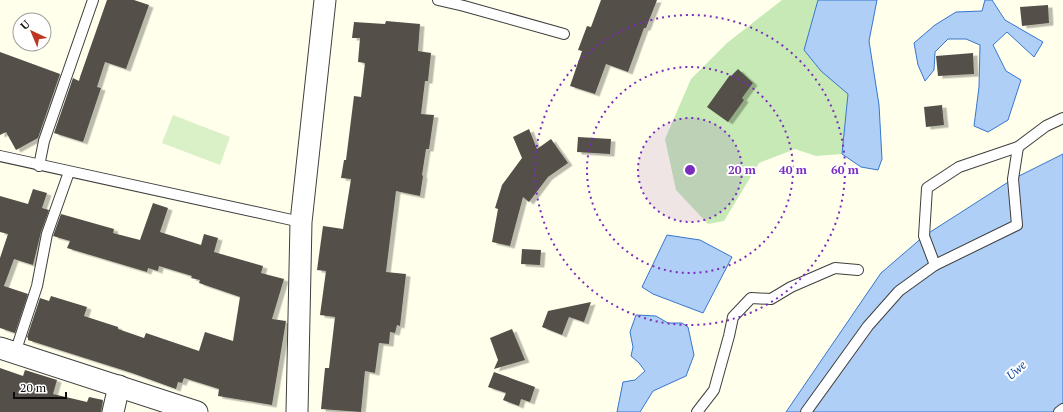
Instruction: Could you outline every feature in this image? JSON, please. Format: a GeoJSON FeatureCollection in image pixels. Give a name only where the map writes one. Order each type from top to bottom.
{"type":"FeatureCollection","features":[{"type":"Feature","properties":{"kind":"street"},"geometry":{"type":"LineString","coordinates":[[297,412],[301,222],[325,0]]}},
{"type":"Feature","properties":{"kind":"street"},"geometry":{"type":"LineString","coordinates":[[8,350],[197,412]]}},
{"type":"Feature","properties":{"kind":"street"},"geometry":{"type":"LineString","coordinates":[[114,412],[120,386]]}},
{"type":"Feature","properties":{"kind":"lane"},"geometry":{"type":"LineString","coordinates":[[39,166],[44,141],[93,0]]}},
{"type":"Feature","properties":{"kind":"lane"},"geometry":{"type":"LineString","coordinates":[[438,0],[564,34]]}},
{"type":"Feature","properties":{"kind":"lane"},"geometry":{"type":"LineString","coordinates":[[935,265],[924,236],[927,188],[958,167],[1018,147],[1046,126],[1063,118]]}},
{"type":"Feature","properties":{"kind":"lane"},"geometry":{"type":"LineString","coordinates":[[806,412],[868,326],[899,291],[935,265],[1018,225],[1012,179],[1018,147]]}},
{"type":"Feature","properties":{"kind":"lane"},"geometry":{"type":"LineString","coordinates":[[0,156],[39,166],[301,222]]}},
{"type":"Feature","properties":{"kind":"lane"},"geometry":{"type":"LineString","coordinates":[[8,350],[37,286],[47,234],[69,172]]}},
{"type":"Feature","properties":{"kind":"lane"},"geometry":{"type":"LineString","coordinates":[[697,412],[714,390],[733,317],[751,298],[771,299],[792,287],[835,268],[858,270]]}},
{"type":"Feature","properties":{"kind":"lane"},"geometry":{"type":"LineString","coordinates":[[1059,412],[1063,409]]}},
{"type":"Feature","properties":{"kind":"green space"},"geometry":{"type":"Polygon","coordinates":[[[782,0],[818,0],[804,50],[821,71],[848,94],[842,154],[816,156],[795,149],[759,163],[724,221],[708,224],[676,190],[665,139],[691,79],[727,43],[782,0]]]}},
{"type":"Feature","properties":{"kind":"green space"},"geometry":{"type":"Polygon","coordinates":[[[173,115],[230,137],[220,165],[162,143],[173,115]]]}},
{"type":"Feature","properties":{"kind":"water"},"geometry":{"type":"Polygon","coordinates":[[[818,0],[877,0],[869,41],[879,105],[882,159],[878,170],[861,167],[842,154],[848,94],[821,71],[804,50],[818,0]]]}},
{"type":"Feature","properties":{"kind":"water"},"geometry":{"type":"Polygon","coordinates":[[[985,0],[992,0],[1005,20],[1043,42],[1034,57],[1007,32],[993,45],[1006,71],[1021,80],[1008,120],[988,132],[974,126],[979,87],[980,45],[966,39],[948,39],[935,52],[934,70],[925,81],[918,65],[914,43],[935,25],[956,12],[982,11],[985,0]]]}},
{"type":"Feature","properties":{"kind":"water","name":"Uwe"},"geometry":{"type":"Polygon","coordinates":[[[1063,154],[1063,412],[786,412],[881,273],[924,236],[1013,179],[1063,154]]]}},
{"type":"Feature","properties":{"kind":"water"},"geometry":{"type":"Polygon","coordinates":[[[667,235],[700,240],[732,257],[703,313],[653,294],[642,287],[667,235]]]}},
{"type":"Feature","properties":{"kind":"water"},"geometry":{"type":"Polygon","coordinates":[[[636,315],[656,316],[668,323],[682,323],[688,327],[694,355],[686,376],[653,391],[640,412],[617,412],[623,382],[635,380],[645,371],[631,356],[633,347],[630,332],[636,315]]]}},
{"type":"Feature","properties":{"kind":"building"},"geometry":{"type":"Polygon","coordinates":[[[107,0],[134,0],[149,5],[126,69],[105,62],[97,87],[101,88],[83,142],[54,133],[73,78],[79,81],[107,0]]]}},
{"type":"Feature","properties":{"kind":"building"},"geometry":{"type":"Polygon","coordinates":[[[601,0],[657,0],[646,28],[644,28],[628,72],[606,64],[595,94],[570,86],[582,51],[578,50],[587,26],[591,27],[601,0]]]}},
{"type":"Feature","properties":{"kind":"building"},"geometry":{"type":"Polygon","coordinates":[[[1048,5],[1049,23],[1022,26],[1020,7],[1048,5]]]}},
{"type":"Feature","properties":{"kind":"building"},"geometry":{"type":"Polygon","coordinates":[[[386,21],[420,24],[418,51],[431,53],[428,81],[425,81],[421,114],[434,115],[429,149],[426,149],[420,196],[396,191],[386,272],[406,274],[400,326],[397,325],[395,333],[390,332],[389,344],[379,343],[375,373],[365,371],[361,412],[321,409],[325,368],[329,368],[335,317],[320,315],[326,271],[317,270],[323,226],[343,229],[351,179],[341,178],[344,160],[346,160],[354,96],[361,97],[365,63],[358,62],[360,38],[352,38],[354,22],[385,24],[386,21]]]}},
{"type":"Feature","properties":{"kind":"building"},"geometry":{"type":"Polygon","coordinates":[[[0,52],[60,74],[38,138],[16,150],[6,132],[0,135],[0,52]]]}},
{"type":"Feature","properties":{"kind":"building"},"geometry":{"type":"Polygon","coordinates":[[[973,53],[974,74],[938,76],[936,56],[973,53]]]}},
{"type":"Feature","properties":{"kind":"building"},"geometry":{"type":"Polygon","coordinates":[[[738,69],[753,83],[742,98],[744,100],[728,122],[707,107],[730,75],[731,76],[738,69]]]}},
{"type":"Feature","properties":{"kind":"building"},"geometry":{"type":"Polygon","coordinates":[[[942,105],[944,125],[926,127],[924,107],[942,105]]]}},
{"type":"Feature","properties":{"kind":"building"},"geometry":{"type":"Polygon","coordinates":[[[529,129],[537,149],[551,139],[568,163],[548,177],[529,202],[523,197],[510,246],[492,242],[498,209],[495,208],[502,185],[522,158],[513,137],[529,129]]]}},
{"type":"Feature","properties":{"kind":"building"},"geometry":{"type":"Polygon","coordinates":[[[578,137],[611,139],[610,154],[577,152],[578,137]]]}},
{"type":"Feature","properties":{"kind":"building"},"geometry":{"type":"Polygon","coordinates":[[[33,189],[47,193],[42,208],[49,210],[41,232],[33,265],[14,259],[4,286],[28,294],[15,333],[0,328],[0,258],[8,234],[0,232],[0,196],[28,204],[33,189]]]}},
{"type":"Feature","properties":{"kind":"building"},"geometry":{"type":"Polygon","coordinates":[[[153,203],[168,208],[160,232],[201,245],[204,234],[218,238],[214,252],[263,266],[261,273],[284,279],[272,319],[286,321],[272,405],[218,396],[219,389],[184,378],[182,383],[178,382],[176,389],[132,373],[28,340],[27,337],[40,298],[49,301],[51,296],[87,307],[84,316],[118,327],[118,329],[144,338],[146,333],[199,351],[205,332],[233,341],[240,297],[199,283],[200,280],[191,278],[192,276],[159,266],[158,271],[148,268],[147,272],[67,248],[70,241],[53,236],[61,214],[114,229],[113,233],[140,240],[153,203]]]}},
{"type":"Feature","properties":{"kind":"building"},"geometry":{"type":"Polygon","coordinates":[[[522,249],[541,250],[540,265],[521,264],[522,249]]]}},
{"type":"Feature","properties":{"kind":"building"},"geometry":{"type":"Polygon","coordinates":[[[591,302],[584,322],[569,317],[562,335],[542,327],[548,311],[591,302]]]}},
{"type":"Feature","properties":{"kind":"building"},"geometry":{"type":"Polygon","coordinates":[[[512,329],[525,360],[494,369],[498,360],[490,338],[512,329]]]}},
{"type":"Feature","properties":{"kind":"building"},"geometry":{"type":"Polygon","coordinates":[[[0,368],[23,376],[25,370],[57,380],[53,394],[87,402],[89,397],[103,400],[101,412],[0,412],[0,368]]]}},
{"type":"Feature","properties":{"kind":"building"},"geometry":{"type":"Polygon","coordinates":[[[494,372],[535,387],[530,402],[521,399],[519,406],[503,400],[506,393],[488,387],[494,372]]]}}]}
